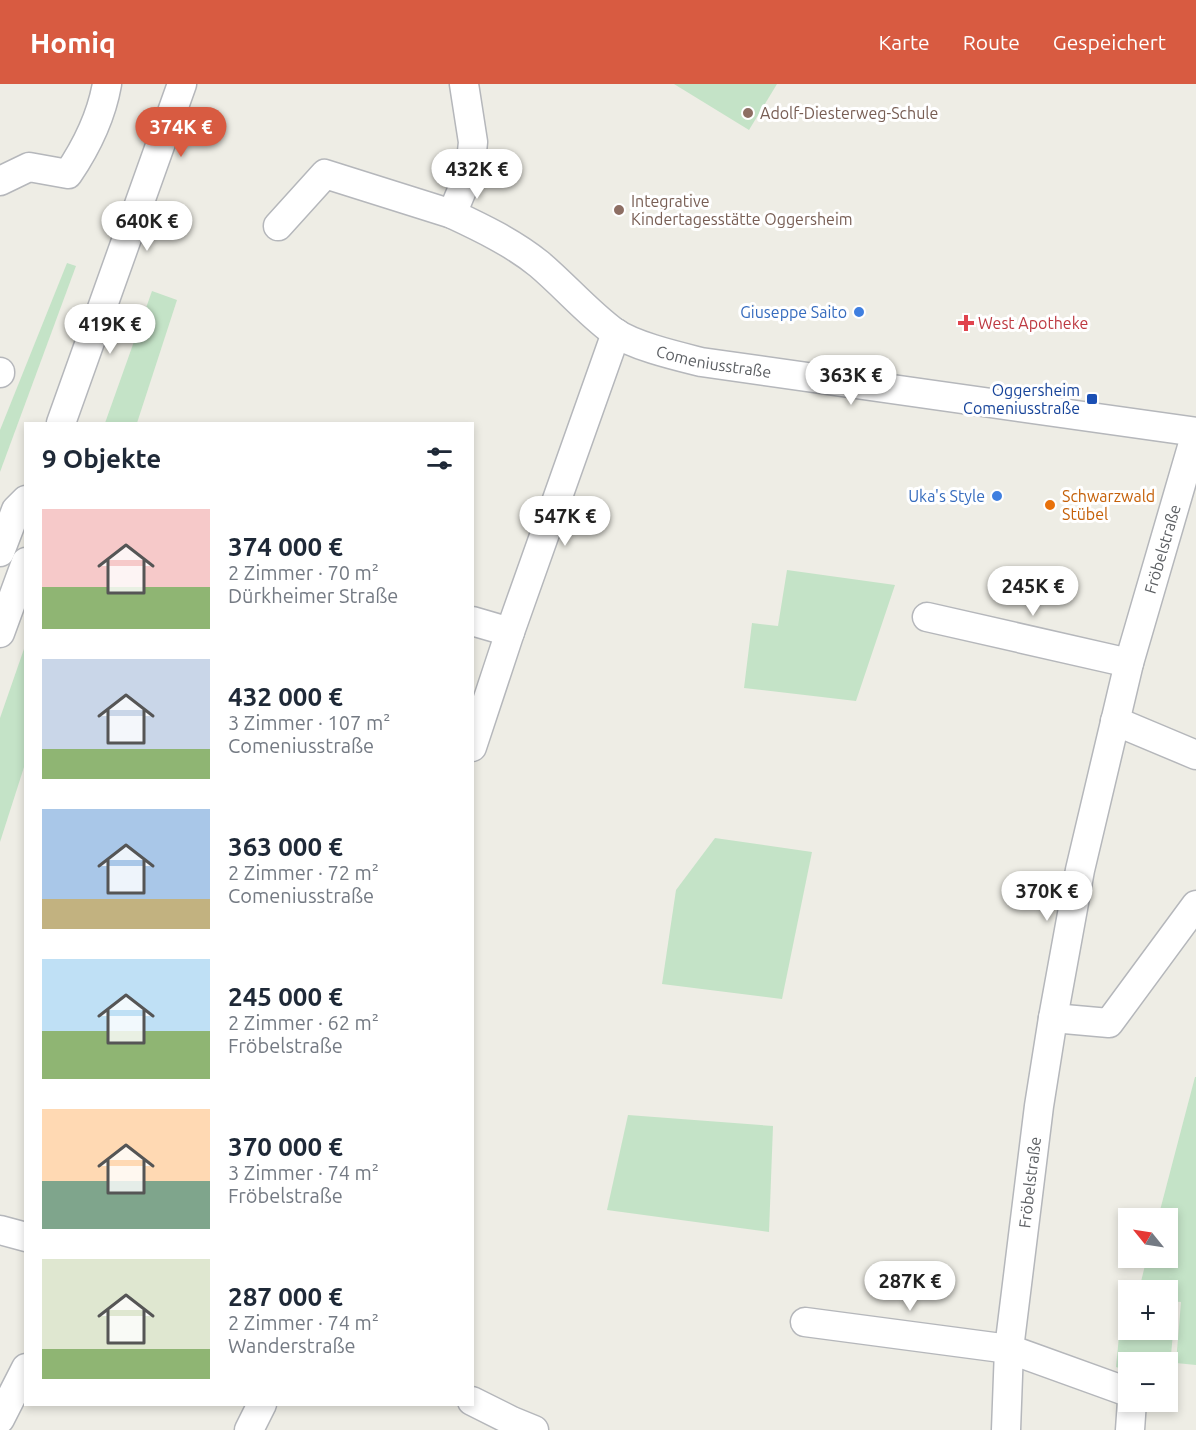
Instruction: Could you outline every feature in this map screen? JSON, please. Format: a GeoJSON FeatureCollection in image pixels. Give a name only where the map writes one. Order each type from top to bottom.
{"type":"FeatureCollection","features":[{"type":"Feature","properties":{"kind":"street"},"geometry":{"type":"LineString","coordinates":[[0,181],[29,167],[68,174],[85,151],[103,107],[106,84]]}},
{"type":"Feature","properties":{"kind":"street"},"geometry":{"type":"LineString","coordinates":[[61,422],[182,84]]}},
{"type":"Feature","properties":{"kind":"street"},"geometry":{"type":"LineString","coordinates":[[452,214],[470,171],[473,142],[464,84]]}},
{"type":"Feature","properties":{"kind":"street","name":"Comeniusstraße"},"geometry":{"type":"LineString","coordinates":[[278,226],[325,174],[452,214],[511,244],[539,264],[616,333],[654,350],[701,362],[1196,433]]}},
{"type":"Feature","properties":{"kind":"street"},"geometry":{"type":"LineString","coordinates":[[474,741],[510,632],[616,333]]}},
{"type":"Feature","properties":{"kind":"street","name":"Fröbelstraße"},"geometry":{"type":"LineString","coordinates":[[1006,1430],[1009,1349],[1039,1106],[1080,870],[1129,663],[1196,433]]}},
{"type":"Feature","properties":{"kind":"street"},"geometry":{"type":"LineString","coordinates":[[0,552],[16,510],[24,502]]}},
{"type":"Feature","properties":{"kind":"street"},"geometry":{"type":"LineString","coordinates":[[0,633],[24,567]]}},
{"type":"Feature","properties":{"kind":"street"},"geometry":{"type":"LineString","coordinates":[[927,617],[1129,663]]}},
{"type":"Feature","properties":{"kind":"street"},"geometry":{"type":"LineString","coordinates":[[474,622],[510,632]]}},
{"type":"Feature","properties":{"kind":"street"},"geometry":{"type":"LineString","coordinates":[[1115,721],[1196,755]]}},
{"type":"Feature","properties":{"kind":"street"},"geometry":{"type":"LineString","coordinates":[[1053,1018],[1109,1023],[1196,905]]}},
{"type":"Feature","properties":{"kind":"street"},"geometry":{"type":"LineString","coordinates":[[0,1230],[24,1237]]}},
{"type":"Feature","properties":{"kind":"street"},"geometry":{"type":"LineString","coordinates":[[805,1322],[1009,1349],[1118,1388]]}},
{"type":"Feature","properties":{"kind":"street"},"geometry":{"type":"LineString","coordinates":[[0,1419],[24,1372]]}},
{"type":"Feature","properties":{"kind":"street"},"geometry":{"type":"LineString","coordinates":[[474,1402],[518,1427]]}},
{"type":"Feature","properties":{"kind":"street"},"geometry":{"type":"LineString","coordinates":[[249,1430],[261,1406]]}},
{"type":"Feature","properties":{"kind":"street"},"geometry":{"type":"LineString","coordinates":[[1130,1430],[1131,1412]]}},
{"type":"Feature","properties":{"kind":"green space"},"geometry":{"type":"Polygon","coordinates":[[[674,84],[777,84],[749,130],[674,84]]]}},
{"type":"Feature","properties":{"kind":"green space"},"geometry":{"type":"Polygon","coordinates":[[[67,263],[76,266],[0,472],[0,430],[67,263]]]}},
{"type":"Feature","properties":{"kind":"green space"},"geometry":{"type":"Polygon","coordinates":[[[152,291],[177,300],[137,422],[105,422],[152,291]]]}},
{"type":"Feature","properties":{"kind":"green space"},"geometry":{"type":"Polygon","coordinates":[[[787,570],[895,585],[856,701],[744,688],[752,623],[778,626],[787,570]]]}},
{"type":"Feature","properties":{"kind":"green space"},"geometry":{"type":"Polygon","coordinates":[[[24,649],[24,767],[0,842],[0,718],[24,649]]]}},
{"type":"Feature","properties":{"kind":"green space"},"geometry":{"type":"Polygon","coordinates":[[[715,838],[812,852],[782,999],[662,984],[676,890],[715,838]]]}},
{"type":"Feature","properties":{"kind":"green space"},"geometry":{"type":"Polygon","coordinates":[[[1196,1077],[1196,1365],[1178,1363],[1181,1302],[1178,1302],[1178,1280],[1141,1280],[1144,1268],[1178,1268],[1178,1208],[1161,1208],[1196,1077]]]}},
{"type":"Feature","properties":{"kind":"green space"},"geometry":{"type":"Polygon","coordinates":[[[628,1115],[773,1126],[769,1232],[607,1210],[628,1115]]]}},
{"type":"Feature","properties":{"kind":"green space"},"geometry":{"type":"Polygon","coordinates":[[[1119,1340],[1172,1340],[1171,1352],[1118,1352],[1118,1368],[1116,1367],[1119,1340]]]}},
{"type":"Feature","properties":{"kind":"place","name":"Adolf-Diesterweg-Schule"},"geometry":{"type":"Point","coordinates":[748,113]}},
{"type":"Feature","properties":{"kind":"place","name":"Integrative Kindertagesstätte Oggersheim"},"geometry":{"type":"Point","coordinates":[619,210]}},
{"type":"Feature","properties":{"kind":"place","name":"Giuseppe Saito"},"geometry":{"type":"Point","coordinates":[859,312]}},
{"type":"Feature","properties":{"kind":"place","name":"West Apotheke"},"geometry":{"type":"Point","coordinates":[966,323]}},
{"type":"Feature","properties":{"kind":"place","name":"Oggersheim Comeniusstraße"},"geometry":{"type":"Point","coordinates":[1092,399]}},
{"type":"Feature","properties":{"kind":"place","name":"Uka's Style"},"geometry":{"type":"Point","coordinates":[997,496]}},
{"type":"Feature","properties":{"kind":"place","name":"Schwarzwald Stübel"},"geometry":{"type":"Point","coordinates":[1050,505]}}]}
